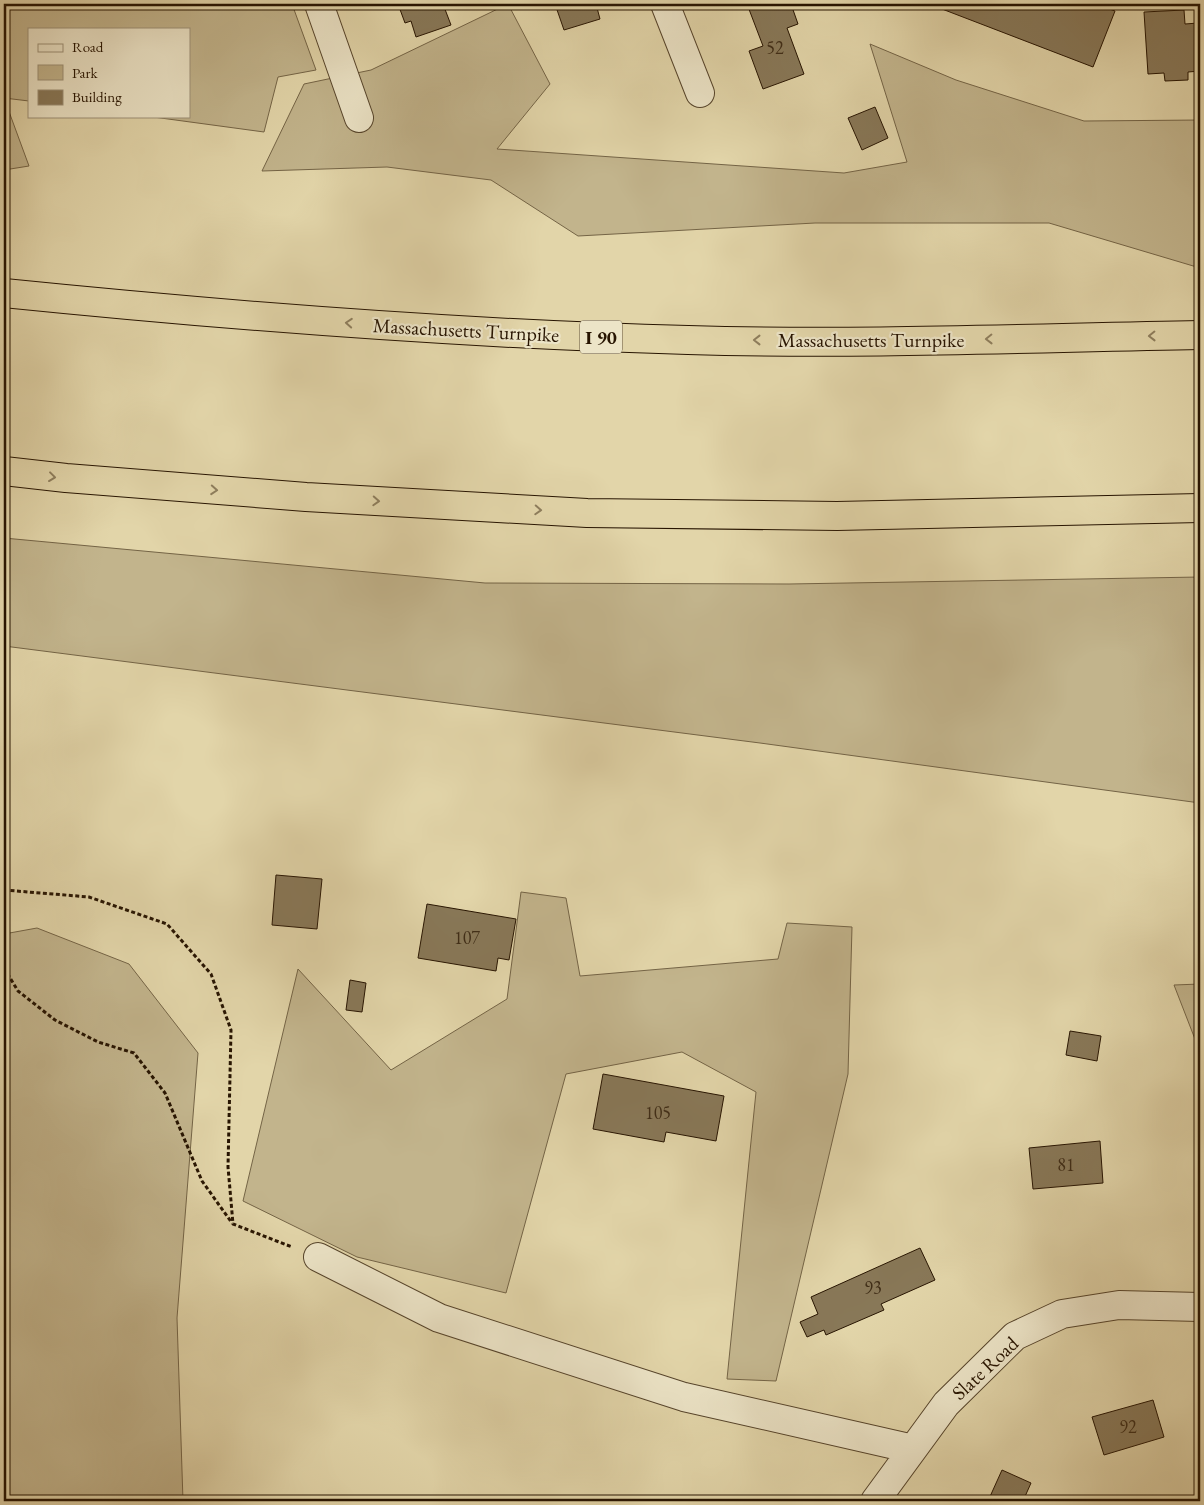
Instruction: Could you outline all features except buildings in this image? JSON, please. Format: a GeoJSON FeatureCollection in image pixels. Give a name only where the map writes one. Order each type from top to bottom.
{"type":"FeatureCollection","features":[{"type":"Feature","properties":{"kind":"highway","name":"Massachusetts Turnpike"},"geometry":{"type":"LineString","coordinates":[[4,293],[224,315],[469,331],[690,340],[924,340],[1200,335]]}},
{"type":"Feature","properties":{"kind":"highway"},"geometry":{"type":"LineString","coordinates":[[4,471],[66,478],[306,497],[587,513],[837,516],[1200,508]]}},
{"type":"Feature","properties":{"kind":"street"},"geometry":{"type":"LineString","coordinates":[[319,4],[359,118]]}},
{"type":"Feature","properties":{"kind":"street"},"geometry":{"type":"LineString","coordinates":[[665,4],[700,93]]}},
{"type":"Feature","properties":{"kind":"street"},"geometry":{"type":"LineString","coordinates":[[318,1257],[439,1318],[674,1394],[913,1449]]}},
{"type":"Feature","properties":{"kind":"street","name":"Slate Road"},"geometry":{"type":"LineString","coordinates":[[875,1501],[946,1404],[1016,1336],[1062,1314],[1119,1305],[1200,1307]]}},
{"type":"Feature","properties":{"kind":"path"},"geometry":{"type":"LineString","coordinates":[[4,890],[90,897],[167,924],[211,974],[230,1030],[228,1167],[233,1224]]}},
{"type":"Feature","properties":{"kind":"path"},"geometry":{"type":"LineString","coordinates":[[4,968],[18,992],[55,1020],[98,1042],[134,1053],[165,1093],[202,1181],[233,1224],[318,1257]]}},
{"type":"Feature","properties":{"kind":"green space"},"geometry":{"type":"Polygon","coordinates":[[[4,4],[292,4],[316,70],[278,77],[264,132],[161,118],[190,118],[190,28],[28,28],[28,101],[4,98],[4,4]]]}},
{"type":"Feature","properties":{"kind":"green space"},"geometry":{"type":"Polygon","coordinates":[[[508,4],[550,84],[497,149],[844,173],[907,162],[870,44],[956,80],[1084,121],[1200,120],[1200,268],[1049,223],[815,223],[578,236],[491,180],[387,167],[262,171],[304,84],[371,70],[508,4]]]}},
{"type":"Feature","properties":{"kind":"green space"},"geometry":{"type":"Polygon","coordinates":[[[4,98],[29,166],[4,170],[4,98]]]}},
{"type":"Feature","properties":{"kind":"green space"},"geometry":{"type":"Polygon","coordinates":[[[4,538],[485,583],[789,584],[1200,577],[1200,803],[760,743],[4,646],[4,538]]]}},
{"type":"Feature","properties":{"kind":"green space"},"geometry":{"type":"Polygon","coordinates":[[[521,892],[566,898],[580,976],[778,959],[787,923],[852,927],[848,1074],[776,1381],[727,1379],[756,1092],[682,1052],[566,1074],[506,1293],[357,1257],[243,1201],[298,969],[391,1070],[507,999],[521,892]]]}},
{"type":"Feature","properties":{"kind":"green space"},"geometry":{"type":"Polygon","coordinates":[[[37,928],[129,964],[198,1053],[177,1318],[183,1501],[4,1501],[4,934],[37,928]]]}},
{"type":"Feature","properties":{"kind":"green space"},"geometry":{"type":"Polygon","coordinates":[[[1200,984],[1200,1052],[1174,985],[1200,984]]]}}]}
